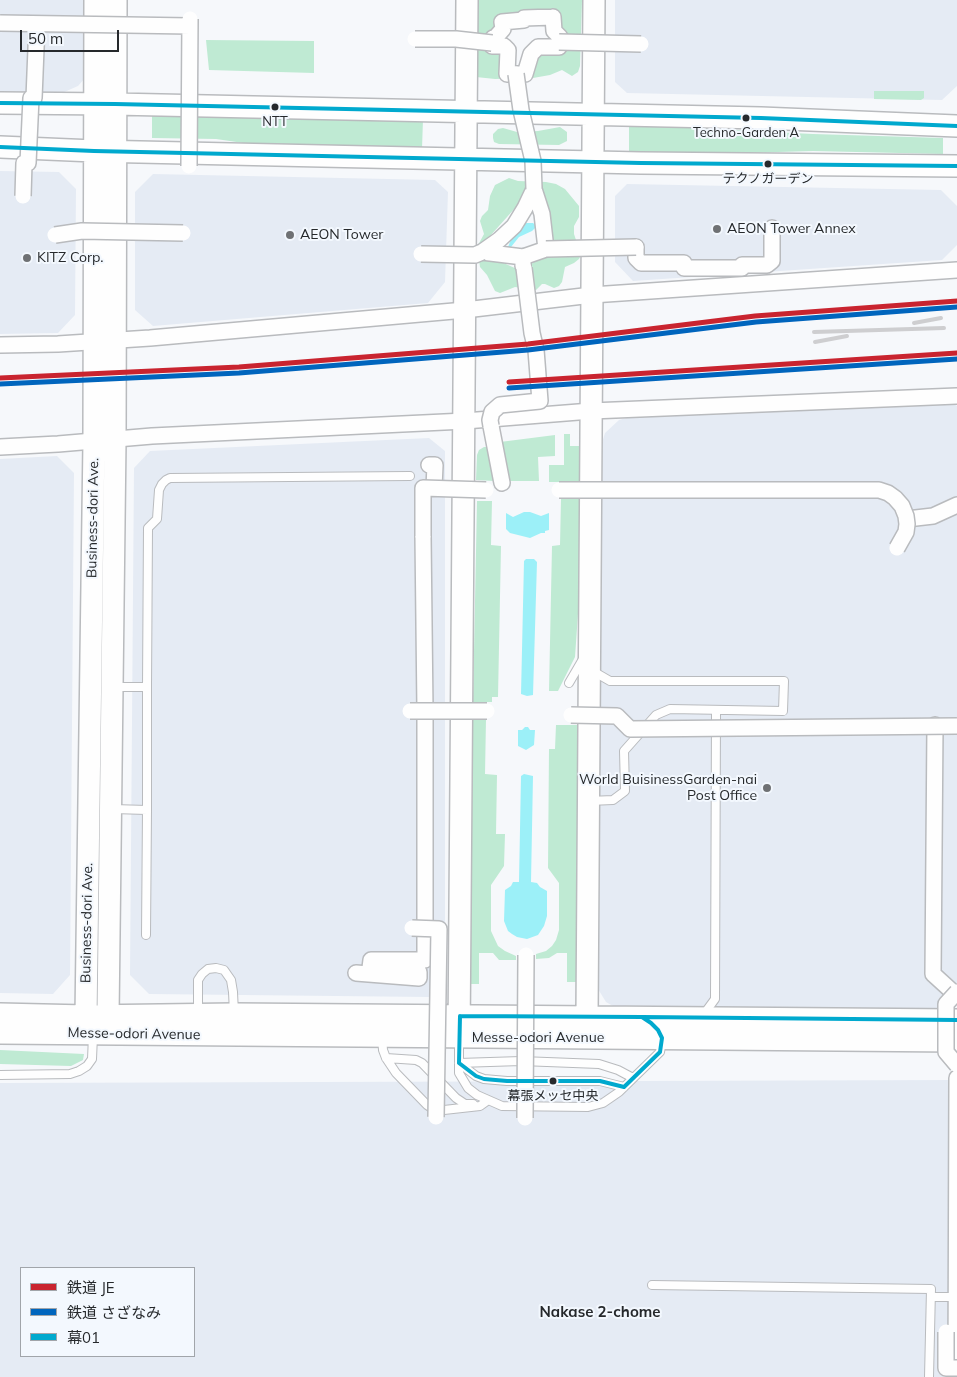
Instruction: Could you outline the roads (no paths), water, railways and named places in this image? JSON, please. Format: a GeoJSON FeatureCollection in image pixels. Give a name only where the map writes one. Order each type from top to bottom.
{"type":"FeatureCollection","features":[{"type":"Feature","properties":{"kind":"street","name":"Business-dori Ave."},"geometry":{"type":"LineString","coordinates":[[95,0],[104,104],[115,151],[116,340],[110,809],[97,1025]]}},
{"type":"Feature","properties":{"kind":"street","name":"Business-dori Ave."},"geometry":{"type":"LineString","coordinates":[[97,1025],[94,151],[104,104],[116,0]]}},
{"type":"Feature","properties":{"kind":"street"},"geometry":{"type":"LineString","coordinates":[[459,1038],[467,0]]}},
{"type":"Feature","properties":{"kind":"street"},"geometry":{"type":"LineString","coordinates":[[570,1037],[587,1017],[594,0]]}},
{"type":"Feature","properties":{"kind":"street"},"geometry":{"type":"LineString","coordinates":[[415,39],[456,39],[492,43],[492,46],[504,46],[508,50],[507,74],[525,74],[531,54],[535,49],[541,46],[559,46],[560,37],[554,31],[553,17],[546,16],[502,22],[503,28],[493,38],[492,43]]}},
{"type":"Feature","properties":{"kind":"street"},"geometry":{"type":"LineString","coordinates":[[0,23],[190,22],[189,166]]}},
{"type":"Feature","properties":{"kind":"street"},"geometry":{"type":"LineString","coordinates":[[23,196],[28,172],[24,164],[28,164],[31,98],[34,98],[37,24]]}},
{"type":"Feature","properties":{"kind":"street"},"geometry":{"type":"LineString","coordinates":[[560,42],[641,44]]}},
{"type":"Feature","properties":{"kind":"street"},"geometry":{"type":"LineString","coordinates":[[516,74],[521,110],[534,161],[534,189],[542,214],[546,249]]}},
{"type":"Feature","properties":{"kind":"street"},"geometry":{"type":"LineString","coordinates":[[0,103],[761,118],[957,126]]}},
{"type":"Feature","properties":{"kind":"street"},"geometry":{"type":"LineString","coordinates":[[0,146],[94,151],[466,160],[957,166]]}},
{"type":"Feature","properties":{"kind":"street"},"geometry":{"type":"LineString","coordinates":[[421,254],[475,255],[482,252],[514,226],[534,189]]}},
{"type":"Feature","properties":{"kind":"street"},"geometry":{"type":"LineString","coordinates":[[482,252],[523,257],[546,249],[636,247],[636,258],[641,263],[684,263],[684,268],[742,268],[742,265],[767,265],[772,261],[772,228]]}},
{"type":"Feature","properties":{"kind":"street"},"geometry":{"type":"LineString","coordinates":[[55,235],[82,231],[183,233]]}},
{"type":"Feature","properties":{"kind":"street"},"geometry":{"type":"LineString","coordinates":[[502,483],[490,416],[494,409],[500,405],[540,401],[536,350],[528,333],[523,257]]}},
{"type":"Feature","properties":{"kind":"street"},"geometry":{"type":"LineString","coordinates":[[0,345],[116,340],[464,310],[592,294],[768,284],[957,270]]}},
{"type":"Feature","properties":{"kind":"street"},"geometry":{"type":"LineString","coordinates":[[0,447],[465,421],[591,411],[957,396]]}},
{"type":"Feature","properties":{"kind":"street"},"geometry":{"type":"LineString","coordinates":[[429,465],[435,465],[434,488]]}},
{"type":"Feature","properties":{"kind":"street"},"geometry":{"type":"LineString","coordinates":[[356,973],[419,978],[419,972],[370,968],[371,960],[424,960],[418,928],[418,711],[423,488],[486,490]]}},
{"type":"Feature","properties":{"kind":"street"},"geometry":{"type":"LineString","coordinates":[[559,490],[879,490],[895,498],[902,506],[907,519],[906,532],[896,548]]}},
{"type":"Feature","properties":{"kind":"street"},"geometry":{"type":"LineString","coordinates":[[907,519],[933,516],[957,505]]}},
{"type":"Feature","properties":{"kind":"street"},"geometry":{"type":"LineString","coordinates":[[418,711],[487,712]]}},
{"type":"Feature","properties":{"kind":"street"},"geometry":{"type":"LineString","coordinates":[[571,715],[617,716],[630,729],[957,726]]}},
{"type":"Feature","properties":{"kind":"street"},"geometry":{"type":"LineString","coordinates":[[935,725],[933,974],[956,993],[946,1004],[946,1052],[957,1065]]}},
{"type":"Feature","properties":{"kind":"street"},"geometry":{"type":"LineString","coordinates":[[418,928],[439,929],[436,1116]]}},
{"type":"Feature","properties":{"kind":"street"},"geometry":{"type":"LineString","coordinates":[[525,1118],[526,955]]}},
{"type":"Feature","properties":{"kind":"street","name":"Messe-odori Avenue"},"geometry":{"type":"LineString","coordinates":[[0,1014],[97,1025],[382,1036],[957,1041]]}},
{"type":"Feature","properties":{"kind":"street","name":"Messe-odori Avenue"},"geometry":{"type":"LineString","coordinates":[[0,1033],[198,1015],[234,1014],[957,1020]]}},
{"type":"Feature","properties":{"kind":"street"},"geometry":{"type":"LineString","coordinates":[[956,1377],[957,1078]]}},
{"type":"Feature","properties":{"kind":"street"},"geometry":{"type":"LineString","coordinates":[[946,1332],[946,1368],[957,1368]]}},
{"type":"Feature","properties":{"kind":"lane"},"geometry":{"type":"LineString","coordinates":[[146,935],[148,528],[156,519],[159,490],[162,484],[170,478],[410,476]]}},
{"type":"Feature","properties":{"kind":"lane"},"geometry":{"type":"LineString","coordinates":[[569,683],[590,659],[610,680],[784,681],[783,711],[670,709],[656,715],[624,751],[625,791],[614,800],[588,801]]}},
{"type":"Feature","properties":{"kind":"lane"},"geometry":{"type":"LineString","coordinates":[[112,687],[147,687]]}},
{"type":"Feature","properties":{"kind":"lane"},"geometry":{"type":"LineString","coordinates":[[701,1018],[715,999],[716,710]]}},
{"type":"Feature","properties":{"kind":"lane"},"geometry":{"type":"LineString","coordinates":[[110,809],[147,810]]}},
{"type":"Feature","properties":{"kind":"lane"},"geometry":{"type":"LineString","coordinates":[[198,1015],[198,980],[208,969],[216,968],[224,970],[231,980],[234,992],[234,1014]]}},
{"type":"Feature","properties":{"kind":"lane"},"geometry":{"type":"LineString","coordinates":[[459,1038],[459,1073],[464,1084],[472,1092],[502,1106],[588,1107],[603,1103],[624,1087],[660,1052],[662,1038],[658,1030],[651,1023],[641,1018]]}},
{"type":"Feature","properties":{"kind":"lane"},"geometry":{"type":"LineString","coordinates":[[0,1075],[70,1074],[79,1071],[92,1060],[97,1025]]}},
{"type":"Feature","properties":{"kind":"lane"},"geometry":{"type":"LineString","coordinates":[[382,1036],[383,1050],[386,1058],[396,1073],[433,1109],[444,1110],[480,1106],[487,1100]]}},
{"type":"Feature","properties":{"kind":"lane"},"geometry":{"type":"LineString","coordinates":[[386,1058],[416,1060],[422,1063],[451,1094],[465,1104],[480,1104],[487,1100]]}},
{"type":"Feature","properties":{"kind":"lane"},"geometry":{"type":"LineString","coordinates":[[459,1063],[521,1061],[600,1064],[634,1078]]}},
{"type":"Feature","properties":{"kind":"lane"},"geometry":{"type":"LineString","coordinates":[[459,1063],[476,1076],[484,1079],[507,1081],[600,1081],[624,1087]]}},
{"type":"Feature","properties":{"kind":"lane"},"geometry":{"type":"LineString","coordinates":[[652,1285],[931,1289],[930,1377]]}},
{"type":"Feature","properties":{"kind":"lane"},"geometry":{"type":"LineString","coordinates":[[931,1297],[957,1297]]}},
{"type":"Feature","properties":{"kind":"water"},"geometry":{"type":"Polygon","coordinates":[[[525,223],[533,223],[537,226],[532,231],[519,237],[511,247],[508,247],[512,237],[525,223]]]}},
{"type":"Feature","properties":{"kind":"water"},"geometry":{"type":"Polygon","coordinates":[[[524,512],[541,516],[549,513],[549,530],[530,538],[510,533],[506,529],[506,513],[513,517],[524,512]]]}},
{"type":"Feature","properties":{"kind":"water"},"geometry":{"type":"Polygon","coordinates":[[[526,559],[534,559],[537,562],[533,695],[527,696],[521,694],[524,561],[526,559]]]}},
{"type":"Feature","properties":{"kind":"water"},"geometry":{"type":"Polygon","coordinates":[[[525,727],[535,730],[534,745],[526,750],[518,746],[518,730],[522,730],[525,727]]]}},
{"type":"Feature","properties":{"kind":"water"},"geometry":{"type":"Polygon","coordinates":[[[524,774],[533,776],[531,882],[537,883],[547,891],[547,916],[544,926],[538,935],[527,939],[517,937],[508,931],[504,921],[505,890],[513,882],[519,882],[521,776],[524,774]]]}},
{"type":"Feature","properties":{"kind":"railway"},"geometry":{"type":"LineString","coordinates":[[914,323],[941,318]]}},
{"type":"Feature","properties":{"kind":"railway"},"geometry":{"type":"LineString","coordinates":[[814,332],[944,328]]}},
{"type":"Feature","properties":{"kind":"railway"},"geometry":{"type":"LineString","coordinates":[[815,342],[847,336]]}},
{"type":"Feature","properties":{"kind":"rail line","name":"JE"},"geometry":{"type":"LineString","coordinates":[[0,378],[239,367],[528,344],[755,316],[957,301]]}},
{"type":"Feature","properties":{"kind":"rail line","name":"さざなみ"},"geometry":{"type":"LineString","coordinates":[[0,384],[239,373],[528,350],[756,322],[957,307]]}},
{"type":"Feature","properties":{"kind":"rail line","name":"JE"},"geometry":{"type":"LineString","coordinates":[[509,382],[957,353]]}},
{"type":"Feature","properties":{"kind":"rail line","name":"さざなみ"},"geometry":{"type":"LineString","coordinates":[[509,388],[957,359]]}},
{"type":"Feature","properties":{"kind":"place","name":"NTT"},"geometry":{"type":"Point","coordinates":[275,107]}},
{"type":"Feature","properties":{"kind":"place","name":"Techno-Garden A"},"geometry":{"type":"Point","coordinates":[746,118]}},
{"type":"Feature","properties":{"kind":"place","name":"テクノガーデン"},"geometry":{"type":"Point","coordinates":[768,164]}},
{"type":"Feature","properties":{"kind":"place","name":"AEON Tower Annex"},"geometry":{"type":"Point","coordinates":[717,229]}},
{"type":"Feature","properties":{"kind":"place","name":"AEON Tower"},"geometry":{"type":"Point","coordinates":[290,235]}},
{"type":"Feature","properties":{"kind":"place","name":"KITZ Corp."},"geometry":{"type":"Point","coordinates":[27,258]}},
{"type":"Feature","properties":{"kind":"place","name":"World BuisinessGarden-nai Post Office"},"geometry":{"type":"Point","coordinates":[767,788]}},
{"type":"Feature","properties":{"kind":"place","name":"幕張メッセ中央"},"geometry":{"type":"Point","coordinates":[553,1081]}},
{"type":"Feature","properties":{"kind":"district","name":"Nakase 2-chome"},"geometry":{"type":"Point","coordinates":[600,1312]}}]}
